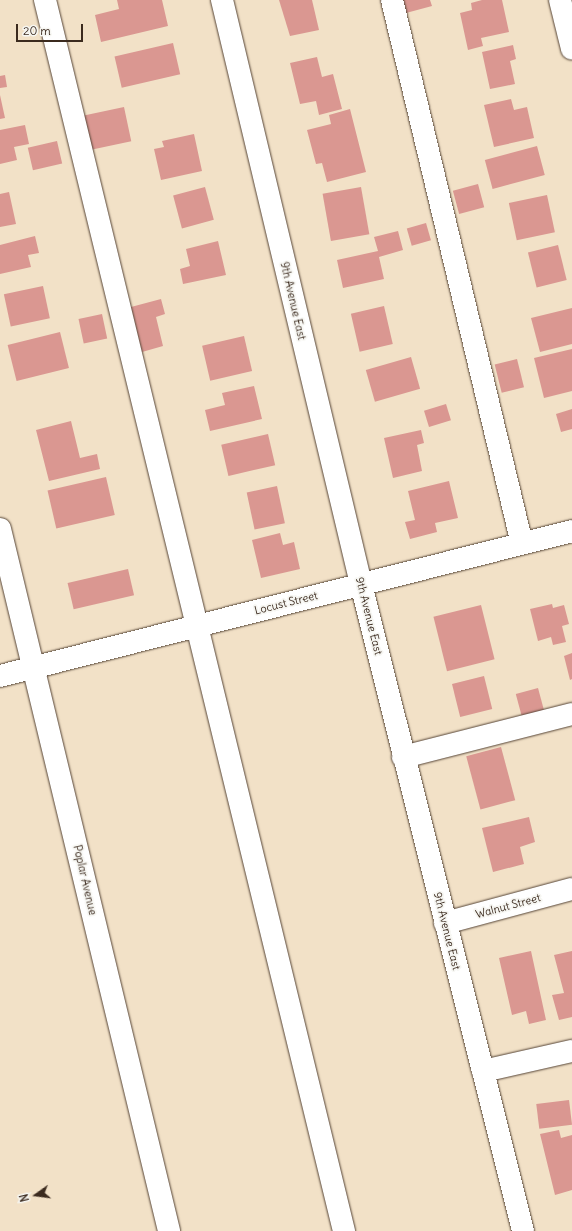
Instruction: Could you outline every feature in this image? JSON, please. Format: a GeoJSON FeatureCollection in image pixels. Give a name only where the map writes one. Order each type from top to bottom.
{"type":"FeatureCollection","features":[{"type":"Feature","properties":{"kind":"street"},"geometry":{"type":"LineString","coordinates":[[45,0],[195,626],[344,1231]]}},
{"type":"Feature","properties":{"kind":"street","name":"9th Avenue East"},"geometry":{"type":"LineString","coordinates":[[222,0],[403,757],[523,1231]]}},
{"type":"Feature","properties":{"kind":"street"},"geometry":{"type":"LineString","coordinates":[[392,0],[522,544]]}},
{"type":"Feature","properties":{"kind":"street"},"geometry":{"type":"LineString","coordinates":[[560,0],[572,49]]}},
{"type":"Feature","properties":{"kind":"street","name":"Poplar Avenue"},"geometry":{"type":"LineString","coordinates":[[0,529],[169,1231]]}},
{"type":"Feature","properties":{"kind":"street","name":"Locust Street"},"geometry":{"type":"LineString","coordinates":[[0,676],[572,531]]}},
{"type":"Feature","properties":{"kind":"street"},"geometry":{"type":"LineString","coordinates":[[403,757],[572,714]]}},
{"type":"Feature","properties":{"kind":"street","name":"Walnut Street"},"geometry":{"type":"LineString","coordinates":[[445,923],[572,889]]}},
{"type":"Feature","properties":{"kind":"street"},"geometry":{"type":"LineString","coordinates":[[483,1071],[572,1051]]}},
{"type":"Feature","properties":{"kind":"building"},"geometry":{"type":"Polygon","coordinates":[[[117,0],[162,0],[168,26],[101,42],[95,15],[119,9],[117,0]]]}},
{"type":"Feature","properties":{"kind":"building"},"geometry":{"type":"Polygon","coordinates":[[[279,0],[312,0],[319,30],[290,36],[279,0]]]}},
{"type":"Feature","properties":{"kind":"building"},"geometry":{"type":"Polygon","coordinates":[[[402,0],[430,0],[432,6],[406,13],[402,0]]]}},
{"type":"Feature","properties":{"kind":"building"},"geometry":{"type":"Polygon","coordinates":[[[482,0],[502,0],[509,32],[481,38],[483,46],[468,50],[460,13],[472,10],[471,3],[482,0]]]}},
{"type":"Feature","properties":{"kind":"building"},"geometry":{"type":"Polygon","coordinates":[[[173,43],[180,74],[122,88],[115,56],[173,43]]]}},
{"type":"Feature","properties":{"kind":"building"},"geometry":{"type":"Polygon","coordinates":[[[513,45],[516,59],[510,61],[515,84],[490,89],[482,52],[513,45]]]}},
{"type":"Feature","properties":{"kind":"building"},"geometry":{"type":"Polygon","coordinates":[[[317,57],[322,77],[333,74],[342,109],[319,115],[316,101],[300,104],[290,63],[317,57]]]}},
{"type":"Feature","properties":{"kind":"building"},"geometry":{"type":"Polygon","coordinates":[[[5,75],[7,87],[0,88],[0,76],[5,75]]]}},
{"type":"Feature","properties":{"kind":"building"},"geometry":{"type":"Polygon","coordinates":[[[0,95],[5,118],[0,119],[0,95]]]}},
{"type":"Feature","properties":{"kind":"building"},"geometry":{"type":"Polygon","coordinates":[[[511,99],[514,110],[527,107],[534,138],[494,147],[484,105],[511,99]]]}},
{"type":"Feature","properties":{"kind":"building"},"geometry":{"type":"Polygon","coordinates":[[[124,107],[131,141],[91,150],[84,116],[124,107]]]}},
{"type":"Feature","properties":{"kind":"building"},"geometry":{"type":"Polygon","coordinates":[[[350,109],[366,172],[327,182],[322,163],[316,164],[307,130],[331,124],[329,115],[350,109]]]}},
{"type":"Feature","properties":{"kind":"building"},"geometry":{"type":"Polygon","coordinates":[[[25,125],[29,144],[14,147],[17,160],[0,164],[0,130],[25,125]]]}},
{"type":"Feature","properties":{"kind":"building"},"geometry":{"type":"Polygon","coordinates":[[[194,134],[202,171],[161,180],[154,149],[164,147],[162,141],[194,134]]]}},
{"type":"Feature","properties":{"kind":"building"},"geometry":{"type":"Polygon","coordinates":[[[57,141],[62,163],[33,170],[28,148],[57,141]]]}},
{"type":"Feature","properties":{"kind":"building"},"geometry":{"type":"Polygon","coordinates":[[[537,146],[545,175],[493,189],[485,160],[537,146]]]}},
{"type":"Feature","properties":{"kind":"building"},"geometry":{"type":"Polygon","coordinates":[[[478,184],[484,207],[459,214],[453,191],[478,184]]]}},
{"type":"Feature","properties":{"kind":"building"},"geometry":{"type":"Polygon","coordinates":[[[205,187],[214,220],[182,228],[173,196],[205,187]]]}},
{"type":"Feature","properties":{"kind":"building"},"geometry":{"type":"Polygon","coordinates":[[[361,187],[369,234],[331,241],[323,194],[361,187]]]}},
{"type":"Feature","properties":{"kind":"building"},"geometry":{"type":"Polygon","coordinates":[[[9,192],[16,224],[0,227],[0,194],[9,192]]]}},
{"type":"Feature","properties":{"kind":"building"},"geometry":{"type":"Polygon","coordinates":[[[547,195],[555,232],[517,240],[509,203],[547,195]]]}},
{"type":"Feature","properties":{"kind":"building"},"geometry":{"type":"Polygon","coordinates":[[[426,223],[431,240],[412,246],[407,229],[426,223]]]}},
{"type":"Feature","properties":{"kind":"building"},"geometry":{"type":"Polygon","coordinates":[[[398,231],[403,250],[379,257],[384,279],[343,288],[337,260],[378,251],[374,237],[398,231]]]}},
{"type":"Feature","properties":{"kind":"building"},"geometry":{"type":"Polygon","coordinates":[[[35,236],[39,253],[28,255],[31,267],[0,274],[0,245],[35,236]]]}},
{"type":"Feature","properties":{"kind":"building"},"geometry":{"type":"Polygon","coordinates":[[[218,241],[226,275],[183,284],[180,269],[190,266],[186,249],[218,241]]]}},
{"type":"Feature","properties":{"kind":"building"},"geometry":{"type":"Polygon","coordinates":[[[558,245],[567,280],[537,287],[528,252],[558,245]]]}},
{"type":"Feature","properties":{"kind":"building"},"geometry":{"type":"Polygon","coordinates":[[[43,286],[50,318],[11,327],[4,294],[43,286]]]}},
{"type":"Feature","properties":{"kind":"building"},"geometry":{"type":"Polygon","coordinates":[[[161,299],[165,314],[156,317],[163,346],[142,352],[131,307],[161,299]]]}},
{"type":"Feature","properties":{"kind":"building"},"geometry":{"type":"Polygon","coordinates":[[[384,306],[393,344],[360,352],[351,314],[384,306]]]}},
{"type":"Feature","properties":{"kind":"building"},"geometry":{"type":"Polygon","coordinates":[[[572,308],[572,344],[540,352],[531,318],[572,308]]]}},
{"type":"Feature","properties":{"kind":"building"},"geometry":{"type":"Polygon","coordinates":[[[102,314],[107,338],[84,343],[79,319],[102,314]]]}},
{"type":"Feature","properties":{"kind":"building"},"geometry":{"type":"Polygon","coordinates":[[[60,332],[69,368],[17,381],[8,345],[60,332]]]}},
{"type":"Feature","properties":{"kind":"building"},"geometry":{"type":"Polygon","coordinates":[[[244,336],[252,371],[210,381],[202,346],[244,336]]]}},
{"type":"Feature","properties":{"kind":"building"},"geometry":{"type":"Polygon","coordinates":[[[572,349],[572,391],[544,398],[534,358],[572,349]]]}},
{"type":"Feature","properties":{"kind":"building"},"geometry":{"type":"Polygon","coordinates":[[[411,357],[420,389],[375,402],[366,370],[411,357]]]}},
{"type":"Feature","properties":{"kind":"building"},"geometry":{"type":"Polygon","coordinates":[[[517,359],[524,387],[502,393],[495,365],[517,359]]]}},
{"type":"Feature","properties":{"kind":"building"},"geometry":{"type":"Polygon","coordinates":[[[254,386],[262,419],[210,431],[205,410],[225,405],[222,393],[254,386]]]}},
{"type":"Feature","properties":{"kind":"building"},"geometry":{"type":"Polygon","coordinates":[[[446,404],[451,420],[429,427],[424,411],[446,404]]]}},
{"type":"Feature","properties":{"kind":"building"},"geometry":{"type":"Polygon","coordinates":[[[572,409],[572,429],[561,432],[556,414],[572,409]]]}},
{"type":"Feature","properties":{"kind":"building"},"geometry":{"type":"Polygon","coordinates":[[[71,421],[80,458],[97,454],[100,469],[49,481],[36,430],[71,421]]]}},
{"type":"Feature","properties":{"kind":"building"},"geometry":{"type":"Polygon","coordinates":[[[421,430],[424,443],[417,445],[422,471],[393,478],[384,438],[421,430]]]}},
{"type":"Feature","properties":{"kind":"building"},"geometry":{"type":"Polygon","coordinates":[[[268,434],[275,465],[228,476],[221,445],[268,434]]]}},
{"type":"Feature","properties":{"kind":"building"},"geometry":{"type":"Polygon","coordinates":[[[106,477],[115,515],[56,528],[48,490],[106,477]]]}},
{"type":"Feature","properties":{"kind":"building"},"geometry":{"type":"Polygon","coordinates":[[[449,481],[458,518],[435,523],[437,532],[410,539],[405,522],[415,520],[408,491],[449,481]]]}},
{"type":"Feature","properties":{"kind":"building"},"geometry":{"type":"Polygon","coordinates":[[[277,486],[285,523],[255,530],[247,492],[277,486]]]}},
{"type":"Feature","properties":{"kind":"building"},"geometry":{"type":"Polygon","coordinates":[[[280,533],[283,545],[294,542],[300,569],[261,578],[252,540],[280,533]]]}},
{"type":"Feature","properties":{"kind":"building"},"geometry":{"type":"Polygon","coordinates":[[[128,569],[134,595],[74,609],[68,583],[128,569]]]}},
{"type":"Feature","properties":{"kind":"building"},"geometry":{"type":"Polygon","coordinates":[[[552,604],[553,608],[564,605],[569,624],[562,626],[566,642],[553,645],[551,637],[538,641],[530,609],[552,604]]]}},
{"type":"Feature","properties":{"kind":"building"},"geometry":{"type":"Polygon","coordinates":[[[481,605],[495,659],[447,671],[433,617],[481,605]]]}},
{"type":"Feature","properties":{"kind":"building"},"geometry":{"type":"Polygon","coordinates":[[[572,653],[572,679],[570,680],[564,656],[572,653]]]}},
{"type":"Feature","properties":{"kind":"building"},"geometry":{"type":"Polygon","coordinates":[[[484,676],[492,709],[460,717],[452,684],[484,676]]]}},
{"type":"Feature","properties":{"kind":"building"},"geometry":{"type":"Polygon","coordinates":[[[538,688],[545,714],[523,720],[516,694],[538,688]]]}},
{"type":"Feature","properties":{"kind":"building"},"geometry":{"type":"Polygon","coordinates":[[[501,747],[515,800],[480,809],[466,756],[501,747]]]}},
{"type":"Feature","properties":{"kind":"building"},"geometry":{"type":"Polygon","coordinates":[[[529,817],[535,842],[520,847],[524,864],[493,872],[482,828],[529,817]]]}},
{"type":"Feature","properties":{"kind":"building"},"geometry":{"type":"Polygon","coordinates":[[[531,951],[546,1020],[529,1024],[526,1011],[512,1015],[499,958],[531,951]]]}},
{"type":"Feature","properties":{"kind":"building"},"geometry":{"type":"Polygon","coordinates":[[[572,951],[572,1017],[559,1020],[552,995],[564,993],[554,955],[572,951]]]}},
{"type":"Feature","properties":{"kind":"building"},"geometry":{"type":"Polygon","coordinates":[[[569,1100],[572,1125],[539,1129],[536,1104],[569,1100]]]}},
{"type":"Feature","properties":{"kind":"building"},"geometry":{"type":"Polygon","coordinates":[[[559,1130],[561,1138],[572,1135],[572,1190],[555,1195],[540,1134],[559,1130]]]}}]}
